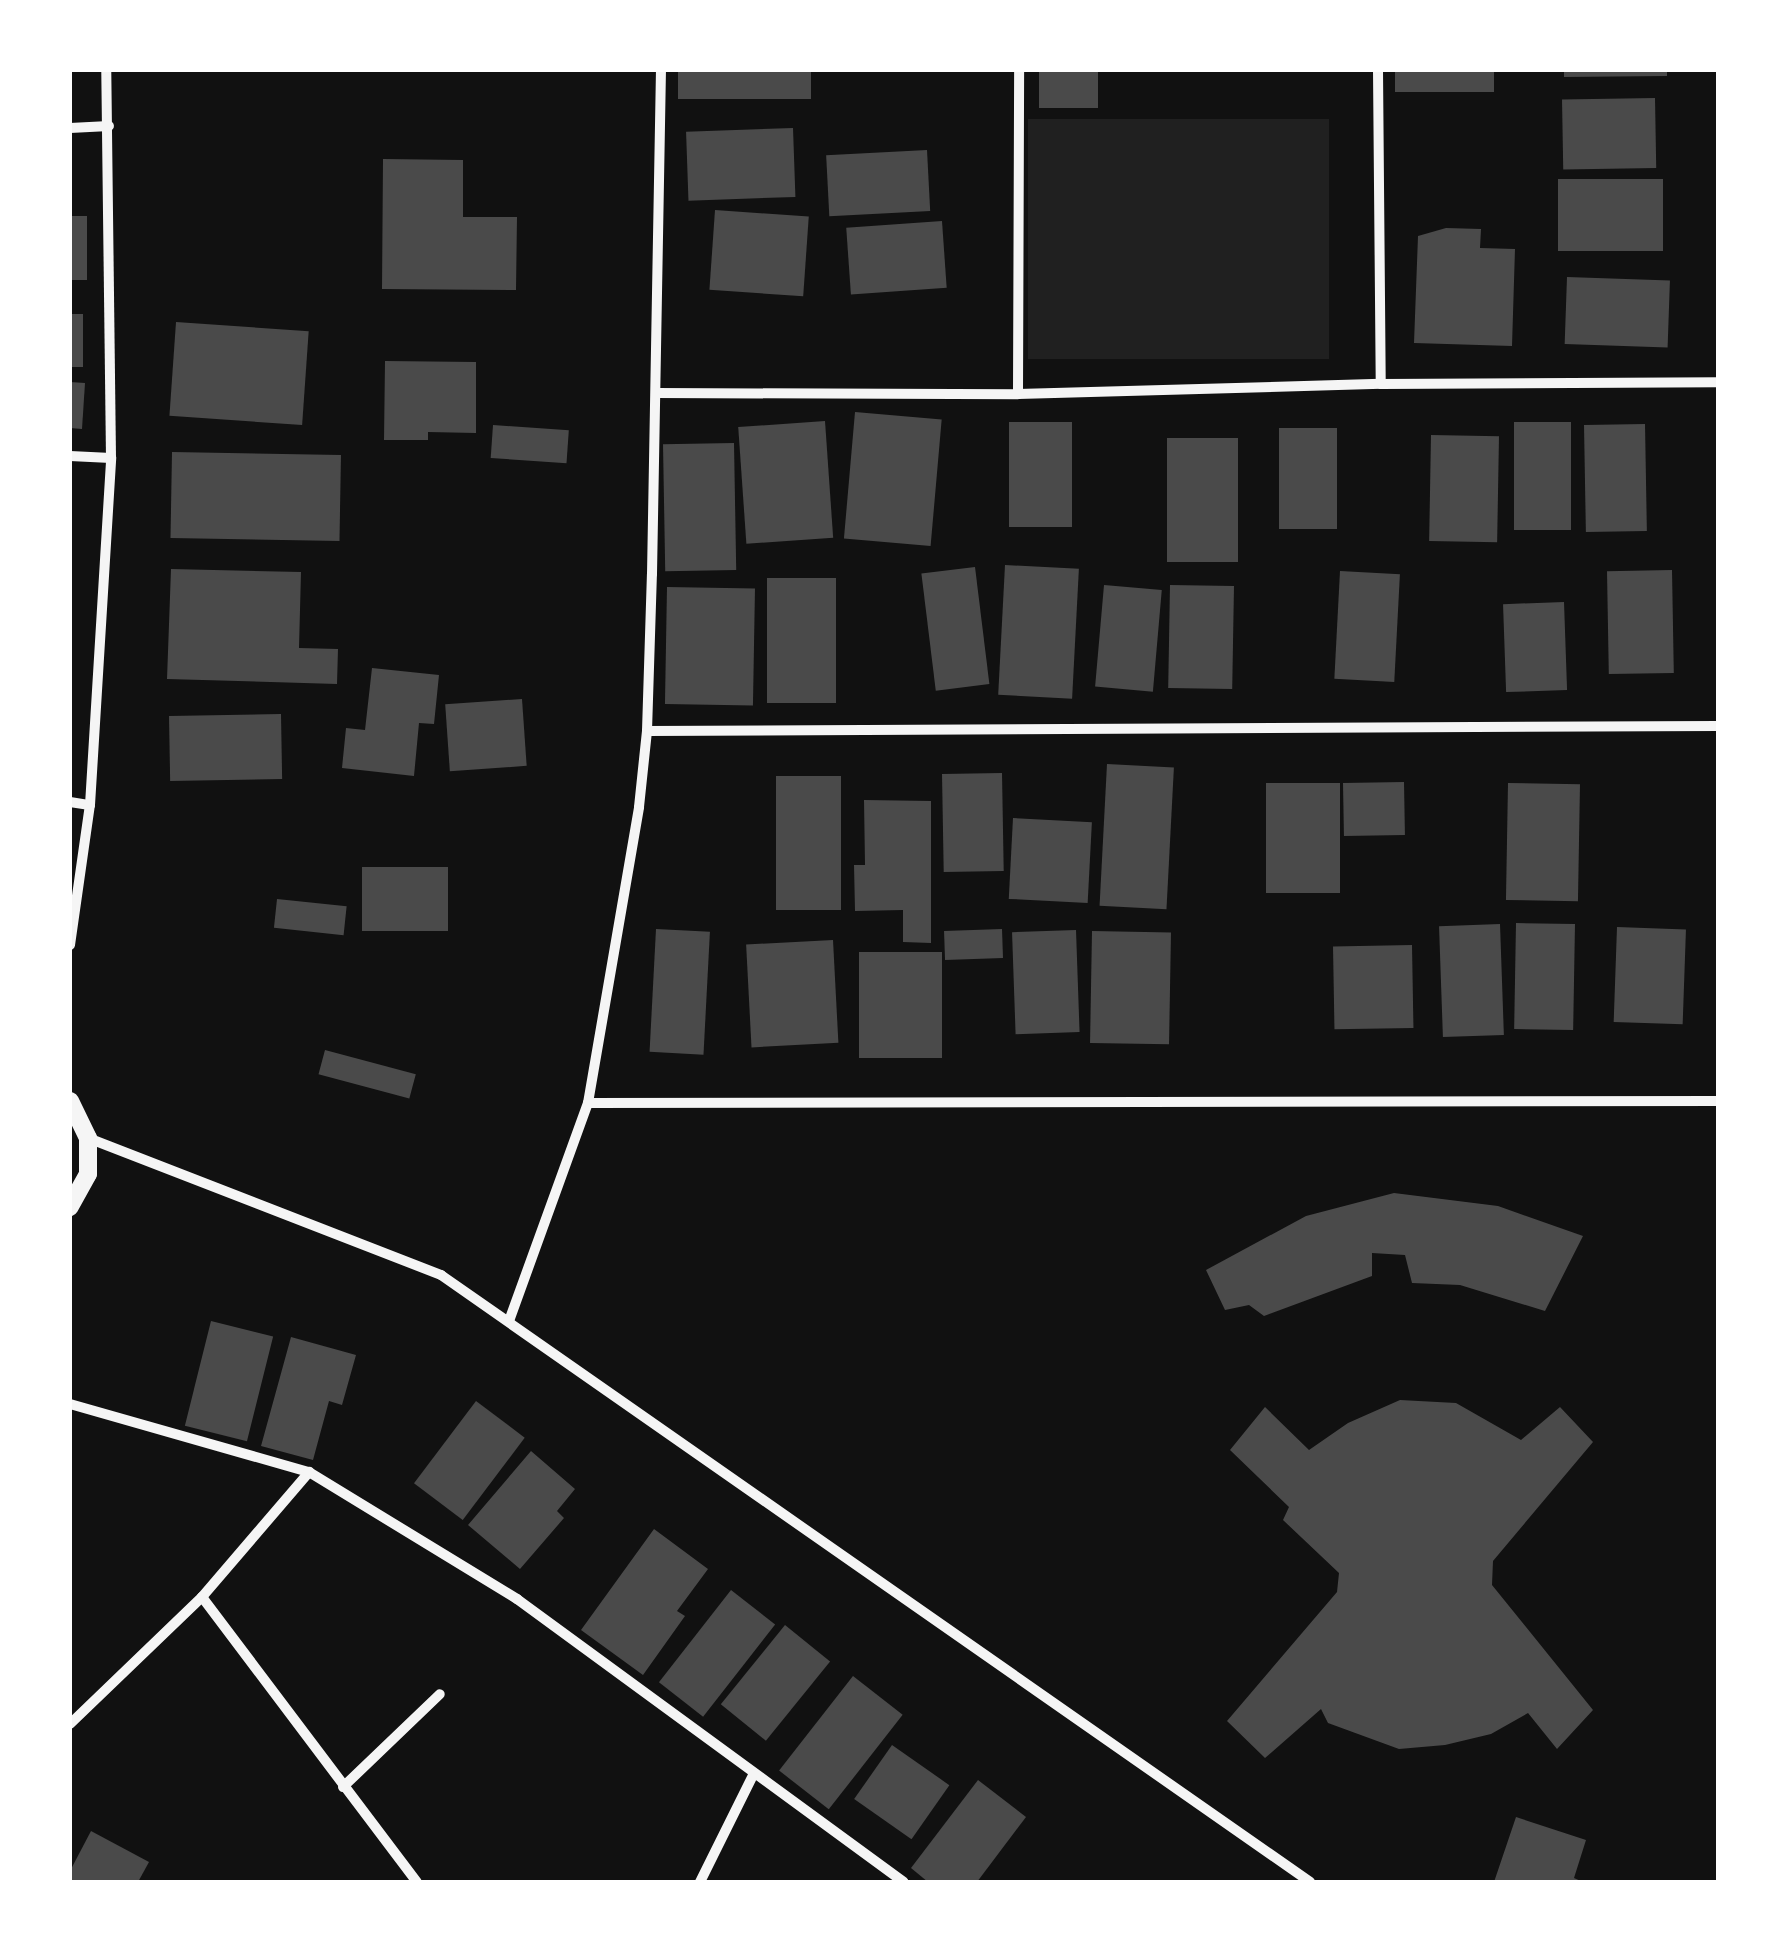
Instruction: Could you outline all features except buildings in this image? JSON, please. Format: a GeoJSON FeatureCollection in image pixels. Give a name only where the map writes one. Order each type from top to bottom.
{"type":"FeatureCollection","features":[{"type":"Feature","properties":{"kind":"street"},"geometry":{"type":"LineString","coordinates":[[70,945],[90,805],[111,458],[106,70]]}},
{"type":"Feature","properties":{"kind":"street"},"geometry":{"type":"LineString","coordinates":[[509,1321],[588,1103],[630,870],[647,731],[661,70]]}},
{"type":"Feature","properties":{"kind":"street"},"geometry":{"type":"LineString","coordinates":[[1018,394],[1019,70]]}},
{"type":"Feature","properties":{"kind":"street"},"geometry":{"type":"LineString","coordinates":[[1378,70],[1381,384]]}},
{"type":"Feature","properties":{"kind":"street"},"geometry":{"type":"LineString","coordinates":[[70,128],[109,126]]}},
{"type":"Feature","properties":{"kind":"street"},"geometry":{"type":"LineString","coordinates":[[656,393],[1018,394],[1381,384],[1718,382]]}},
{"type":"Feature","properties":{"kind":"street"},"geometry":{"type":"LineString","coordinates":[[70,456],[111,458]]}},
{"type":"Feature","properties":{"kind":"street"},"geometry":{"type":"LineString","coordinates":[[647,731],[1718,726]]}},
{"type":"Feature","properties":{"kind":"street"},"geometry":{"type":"LineString","coordinates":[[70,802],[90,805]]}},
{"type":"Feature","properties":{"kind":"street"},"geometry":{"type":"LineString","coordinates":[[70,1101],[88,1138],[88,1174],[70,1207]]}},
{"type":"Feature","properties":{"kind":"street"},"geometry":{"type":"LineString","coordinates":[[588,1103],[1718,1101]]}},
{"type":"Feature","properties":{"kind":"street"},"geometry":{"type":"LineString","coordinates":[[88,1138],[441,1275],[1310,1882]]}},
{"type":"Feature","properties":{"kind":"street"},"geometry":{"type":"LineString","coordinates":[[70,1404],[309,1472],[518,1599],[903,1882]]}},
{"type":"Feature","properties":{"kind":"street"},"geometry":{"type":"LineString","coordinates":[[70,1724],[202,1597],[309,1472]]}},
{"type":"Feature","properties":{"kind":"street"},"geometry":{"type":"LineString","coordinates":[[202,1597],[417,1882]]}},
{"type":"Feature","properties":{"kind":"street"},"geometry":{"type":"LineString","coordinates":[[343,1787],[440,1694]]}},
{"type":"Feature","properties":{"kind":"street"},"geometry":{"type":"LineString","coordinates":[[700,1882],[753,1775]]}},
{"type":"Feature","properties":{"kind":"shaded area"},"geometry":{"type":"Polygon","coordinates":[[[1028,119],[1329,119],[1329,359],[1028,359],[1028,119]]]}}]}
